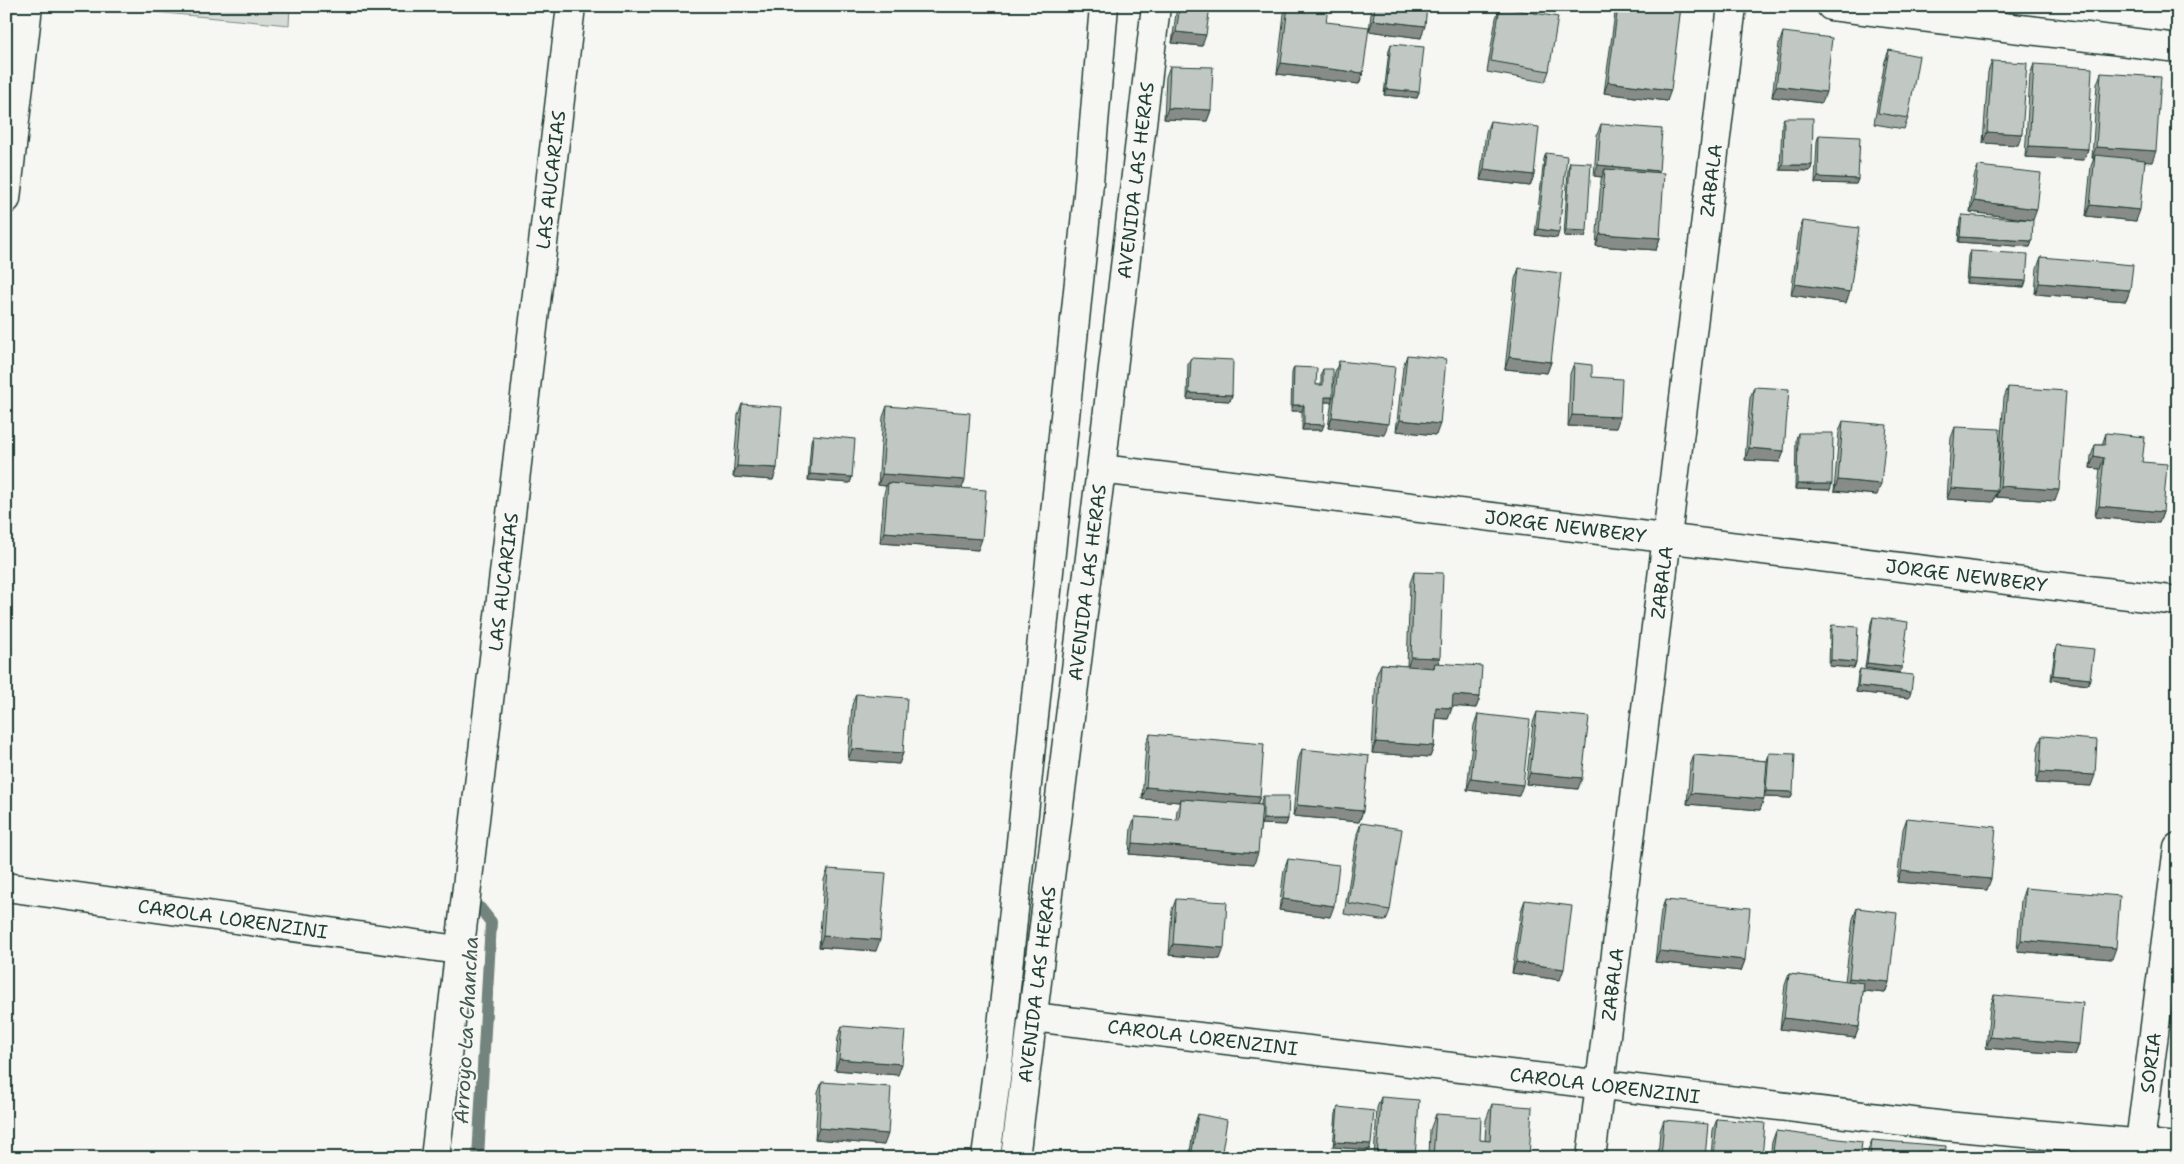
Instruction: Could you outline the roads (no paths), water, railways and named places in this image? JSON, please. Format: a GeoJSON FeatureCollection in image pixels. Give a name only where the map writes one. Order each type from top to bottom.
{"type":"FeatureCollection","features":[{"type":"Feature","properties":{"kind":"street"},"geometry":{"type":"LineString","coordinates":[[6,199],[28,6]]}},
{"type":"Feature","properties":{"kind":"street","name":"LAS AUCARIAS"},"geometry":{"type":"LineString","coordinates":[[435,1158],[458,950],[571,6]]}},
{"type":"Feature","properties":{"kind":"street","name":"AVENIDA LAS HERAS"},"geometry":{"type":"LineString","coordinates":[[986,1158],[999,1055],[1088,194],[1104,6]]}},
{"type":"Feature","properties":{"kind":"street","name":"AVENIDA LAS HERAS"},"geometry":{"type":"LineString","coordinates":[[1015,1158],[1101,469],[1156,6]]}},
{"type":"Feature","properties":{"kind":"street","name":"ZABALA"},"geometry":{"type":"LineString","coordinates":[[1591,1158],[1732,6]]}},
{"type":"Feature","properties":{"kind":"street"},"geometry":{"type":"LineString","coordinates":[[1831,6],[2178,48]]}},
{"type":"Feature","properties":{"kind":"street","name":"JORGE NEWBERY"},"geometry":{"type":"LineString","coordinates":[[1101,469],[2178,601]]}},
{"type":"Feature","properties":{"kind":"street","name":"SORIA"},"geometry":{"type":"LineString","coordinates":[[2139,1150],[2178,847]]}},
{"type":"Feature","properties":{"kind":"street","name":"CAROLA LORENZINI"},"geometry":{"type":"LineString","coordinates":[[6,887],[458,950]]}},
{"type":"Feature","properties":{"kind":"street","name":"CAROLA LORENZINI"},"geometry":{"type":"LineString","coordinates":[[1033,1016],[2139,1150],[2178,1147]]}},
{"type":"Feature","properties":{"kind":"waterway","name":"Arroyo La Chancha"},"geometry":{"type":"LineString","coordinates":[[478,1158],[491,922],[480,908]]}}]}
